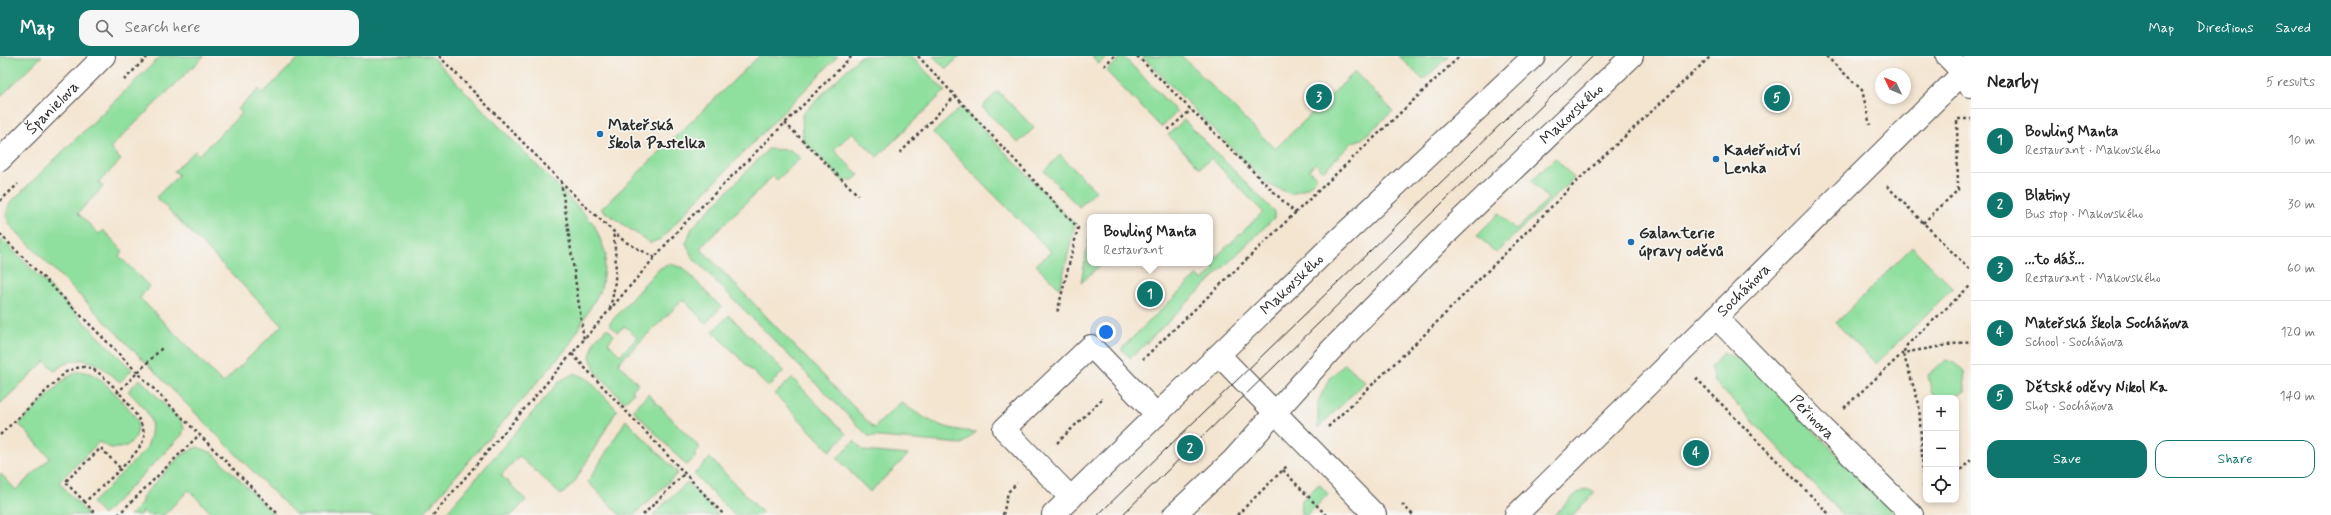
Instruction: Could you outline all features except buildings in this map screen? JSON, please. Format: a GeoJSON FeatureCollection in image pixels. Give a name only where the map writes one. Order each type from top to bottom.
{"type":"FeatureCollection","features":[{"type":"Feature","properties":{"kind":"street","name":"Španielova"},"geometry":{"type":"LineString","coordinates":[[0,160],[104,56]]}},
{"type":"Feature","properties":{"kind":"street","name":"Makovského"},"geometry":{"type":"LineString","coordinates":[[1174,515],[1233,460],[1337,344],[1450,230],[1632,56]]}},
{"type":"Feature","properties":{"kind":"street"},"geometry":{"type":"LineString","coordinates":[[1947,56],[1968,75]]}},
{"type":"Feature","properties":{"kind":"street","name":"Makovského"},"geometry":{"type":"LineString","coordinates":[[1053,515],[1522,60]]}},
{"type":"Feature","properties":{"kind":"street","name":"Socháňova"},"geometry":{"type":"LineString","coordinates":[[1516,515],[1716,317],[1968,75]]}},
{"type":"Feature","properties":{"kind":"street","name":"Peřinova"},"geometry":{"type":"LineString","coordinates":[[1716,317],[1823,428],[1912,515]]}},
{"type":"Feature","properties":{"kind":"street"},"geometry":{"type":"LineString","coordinates":[[1071,498],[1004,429],[1091,346],[1157,415]]}},
{"type":"Feature","properties":{"kind":"street"},"geometry":{"type":"LineString","coordinates":[[1219,355],[1375,515]]}},
{"type":"Feature","properties":{"kind":"path"},"geometry":{"type":"LineString","coordinates":[[439,56],[560,181],[612,231],[624,242],[655,258]]}},
{"type":"Feature","properties":{"kind":"path"},"geometry":{"type":"LineString","coordinates":[[433,515],[680,228],[852,56]]}},
{"type":"Feature","properties":{"kind":"path"},"geometry":{"type":"LineString","coordinates":[[918,56],[1078,228],[1057,313]]}},
{"type":"Feature","properties":{"kind":"path"},"geometry":{"type":"LineString","coordinates":[[1104,66],[1114,56]]}},
{"type":"Feature","properties":{"kind":"path"},"geometry":{"type":"LineString","coordinates":[[1137,56],[1295,213]]}},
{"type":"Feature","properties":{"kind":"path"},"geometry":{"type":"LineString","coordinates":[[1003,515],[1008,492],[1122,379],[1460,56]]}},
{"type":"Feature","properties":{"kind":"path"},"geometry":{"type":"LineString","coordinates":[[1237,515],[1423,336],[1576,182],[1711,56]]}},
{"type":"Feature","properties":{"kind":"path"},"geometry":{"type":"LineString","coordinates":[[1826,56],[1862,90],[1871,127]]}},
{"type":"Feature","properties":{"kind":"path"},"geometry":{"type":"LineString","coordinates":[[900,153],[955,96]]}},
{"type":"Feature","properties":{"kind":"path"},"geometry":{"type":"LineString","coordinates":[[1168,130],[1191,110]]}},
{"type":"Feature","properties":{"kind":"path"},"geometry":{"type":"LineString","coordinates":[[1951,122],[1957,119],[1971,119]]}},
{"type":"Feature","properties":{"kind":"path"},"geometry":{"type":"LineString","coordinates":[[1923,223],[1958,190],[1957,119]]}},
{"type":"Feature","properties":{"kind":"path"},"geometry":{"type":"LineString","coordinates":[[785,123],[858,195]]}},
{"type":"Feature","properties":{"kind":"path"},"geometry":{"type":"LineString","coordinates":[[560,181],[584,341]]}},
{"type":"Feature","properties":{"kind":"path"},"geometry":{"type":"LineString","coordinates":[[1884,183],[1971,272]]}},
{"type":"Feature","properties":{"kind":"path"},"geometry":{"type":"LineString","coordinates":[[610,311],[615,286],[617,261],[612,231]]}},
{"type":"Feature","properties":{"kind":"path"},"geometry":{"type":"LineString","coordinates":[[0,234],[279,515]]}},
{"type":"Feature","properties":{"kind":"path"},"geometry":{"type":"LineString","coordinates":[[1823,428],[1903,353],[1907,345],[1971,285]]}},
{"type":"Feature","properties":{"kind":"path"},"geometry":{"type":"LineString","coordinates":[[1903,353],[1971,341]]}},
{"type":"Feature","properties":{"kind":"path"},"geometry":{"type":"LineString","coordinates":[[117,393],[162,348]]}},
{"type":"Feature","properties":{"kind":"path"},"geometry":{"type":"LineString","coordinates":[[1903,353],[1918,404],[1923,474]]}},
{"type":"Feature","properties":{"kind":"path"},"geometry":{"type":"LineString","coordinates":[[572,354],[724,515]]}},
{"type":"Feature","properties":{"kind":"path"},"geometry":{"type":"LineString","coordinates":[[1675,358],[1830,515]]}},
{"type":"Feature","properties":{"kind":"path"},"geometry":{"type":"LineString","coordinates":[[0,435],[66,372],[80,367],[90,368],[133,410],[142,424],[144,437],[139,450],[84,502]]}},
{"type":"Feature","properties":{"kind":"path"},"geometry":{"type":"LineString","coordinates":[[118,515],[200,435]]}},
{"type":"Feature","properties":{"kind":"path"},"geometry":{"type":"LineString","coordinates":[[96,515],[65,482],[101,448],[120,468]]}},
{"type":"Feature","properties":{"kind":"path"},"geometry":{"type":"LineString","coordinates":[[1959,471],[1971,460]]}},
{"type":"Feature","properties":{"kind":"path"},"geometry":{"type":"LineString","coordinates":[[1283,470],[1326,515]]}},
{"type":"Feature","properties":{"kind":"path"},"geometry":{"type":"LineString","coordinates":[[643,515],[684,474]]}},
{"type":"Feature","properties":{"kind":"green space"},"geometry":{"type":"Polygon","coordinates":[[[0,56],[42,56],[0,97],[0,56]]]}},
{"type":"Feature","properties":{"kind":"green space"},"geometry":{"type":"Polygon","coordinates":[[[161,56],[204,56],[110,148],[121,160],[99,182],[103,187],[78,213],[99,234],[103,230],[123,251],[119,256],[149,286],[140,298],[223,383],[282,325],[156,197],[179,175],[174,171],[195,151],[199,155],[242,113],[238,109],[259,89],[263,93],[301,56],[431,56],[594,224],[606,254],[601,289],[568,347],[422,515],[296,515],[10,225],[6,215],[9,204],[161,56]]]}},
{"type":"Feature","properties":{"kind":"green space"},"geometry":{"type":"Polygon","coordinates":[[[759,56],[838,56],[694,203],[661,239],[650,243],[601,209],[759,56]]]}},
{"type":"Feature","properties":{"kind":"green space"},"geometry":{"type":"Polygon","coordinates":[[[860,56],[911,56],[945,91],[877,157],[852,132],[834,150],[859,175],[853,180],[843,181],[803,140],[802,115],[860,56]]]}},
{"type":"Feature","properties":{"kind":"green space"},"geometry":{"type":"Polygon","coordinates":[[[933,56],[960,56],[946,69],[933,56]]]}},
{"type":"Feature","properties":{"kind":"green space"},"geometry":{"type":"Polygon","coordinates":[[[1092,56],[1107,56],[1099,64],[1092,56]]]}},
{"type":"Feature","properties":{"kind":"green space"},"geometry":{"type":"Polygon","coordinates":[[[1123,56],[1177,112],[1161,127],[1106,71],[1123,56]]]}},
{"type":"Feature","properties":{"kind":"green space"},"geometry":{"type":"Polygon","coordinates":[[[1142,56],[1182,56],[1275,149],[1355,72],[1393,111],[1362,139],[1353,142],[1323,171],[1315,163],[1309,170],[1317,178],[1308,187],[1291,194],[1267,184],[1142,56]]]}},
{"type":"Feature","properties":{"kind":"green space"},"geometry":{"type":"Polygon","coordinates":[[[1399,56],[1449,56],[1423,80],[1399,56]]]}},
{"type":"Feature","properties":{"kind":"green space"},"geometry":{"type":"Polygon","coordinates":[[[998,91],[1034,128],[1018,143],[982,107],[998,91]]]}},
{"type":"Feature","properties":{"kind":"green space"},"geometry":{"type":"Polygon","coordinates":[[[961,107],[1075,224],[1060,289],[1036,265],[1051,252],[933,133],[961,107]]]}},
{"type":"Feature","properties":{"kind":"green space"},"geometry":{"type":"Polygon","coordinates":[[[1184,120],[1274,211],[1274,218],[1131,358],[1121,349],[1197,275],[1203,281],[1215,269],[1212,266],[1213,260],[1263,212],[1211,158],[1200,168],[1168,135],[1184,120]]]}},
{"type":"Feature","properties":{"kind":"green space"},"geometry":{"type":"Polygon","coordinates":[[[768,149],[790,150],[800,158],[777,180],[773,176],[700,248],[874,428],[901,402],[927,419],[945,427],[976,432],[962,444],[868,436],[692,257],[686,243],[692,228],[768,149]]]}},
{"type":"Feature","properties":{"kind":"green space"},"geometry":{"type":"Polygon","coordinates":[[[1060,155],[1096,191],[1079,207],[1044,171],[1060,155]]]}},
{"type":"Feature","properties":{"kind":"green space"},"geometry":{"type":"Polygon","coordinates":[[[1555,158],[1574,178],[1496,253],[1477,235],[1499,213],[1516,230],[1548,199],[1531,181],[1555,158]]]}},
{"type":"Feature","properties":{"kind":"green space"},"geometry":{"type":"Polygon","coordinates":[[[0,237],[132,370],[120,382],[97,364],[89,361],[73,361],[64,364],[55,371],[45,361],[0,404],[0,237]]]}},
{"type":"Feature","properties":{"kind":"green space"},"geometry":{"type":"Polygon","coordinates":[[[1912,247],[1953,288],[1876,364],[1836,323],[1912,247]]]}},
{"type":"Feature","properties":{"kind":"green space"},"geometry":{"type":"Polygon","coordinates":[[[1087,249],[1087,266],[1099,266],[1081,283],[1087,249]]]}},
{"type":"Feature","properties":{"kind":"green space"},"geometry":{"type":"Polygon","coordinates":[[[670,264],[683,268],[721,307],[706,323],[683,300],[618,363],[638,384],[632,390],[634,393],[624,402],[596,372],[590,357],[595,340],[607,328],[614,335],[608,343],[620,355],[637,338],[625,326],[617,332],[609,324],[658,269],[670,264]]]}},
{"type":"Feature","properties":{"kind":"green space"},"geometry":{"type":"Polygon","coordinates":[[[729,315],[784,371],[768,387],[713,331],[729,315]]]}},
{"type":"Feature","properties":{"kind":"green space"},"geometry":{"type":"Polygon","coordinates":[[[1723,353],[1748,362],[1895,515],[1843,515],[1715,382],[1711,368],[1723,353]]]}},
{"type":"Feature","properties":{"kind":"green space"},"geometry":{"type":"Polygon","coordinates":[[[1946,360],[1955,363],[1964,371],[1965,391],[1959,395],[1932,394],[1928,375],[1946,360]]]}},
{"type":"Feature","properties":{"kind":"green space"},"geometry":{"type":"Polygon","coordinates":[[[1345,363],[1365,382],[1318,428],[1318,401],[1331,377],[1345,363]]]}},
{"type":"Feature","properties":{"kind":"green space"},"geometry":{"type":"Polygon","coordinates":[[[79,371],[94,375],[118,396],[137,421],[138,426],[136,436],[129,444],[119,448],[109,447],[99,442],[59,482],[88,515],[0,515],[0,473],[16,490],[50,458],[19,424],[66,378],[79,371]]]}},
{"type":"Feature","properties":{"kind":"green space"},"geometry":{"type":"Polygon","coordinates":[[[575,373],[589,380],[617,410],[574,483],[561,495],[519,456],[501,475],[526,500],[512,515],[444,515],[560,381],[575,373]]]}},
{"type":"Feature","properties":{"kind":"green space"},"geometry":{"type":"Polygon","coordinates":[[[792,378],[846,434],[830,451],[775,394],[792,378]]]}},
{"type":"Feature","properties":{"kind":"green space"},"geometry":{"type":"Polygon","coordinates":[[[140,379],[182,422],[184,429],[182,435],[103,515],[92,503],[146,449],[150,439],[151,423],[149,417],[146,411],[128,391],[140,379]]]}},
{"type":"Feature","properties":{"kind":"green space"},"geometry":{"type":"Polygon","coordinates":[[[648,394],[700,448],[694,454],[696,457],[686,465],[633,410],[648,394]]]}},
{"type":"Feature","properties":{"kind":"green space"},"geometry":{"type":"Polygon","coordinates":[[[626,420],[678,473],[634,515],[620,515],[588,482],[626,420]]]}},
{"type":"Feature","properties":{"kind":"green space"},"geometry":{"type":"Polygon","coordinates":[[[854,441],[864,451],[908,455],[870,492],[837,458],[854,441]]]}},
{"type":"Feature","properties":{"kind":"green space"},"geometry":{"type":"Polygon","coordinates":[[[197,447],[213,453],[274,515],[213,515],[189,490],[164,515],[147,515],[143,511],[140,515],[130,515],[141,504],[143,496],[179,457],[197,447]]]}},
{"type":"Feature","properties":{"kind":"green space"},"geometry":{"type":"Polygon","coordinates":[[[710,458],[762,512],[759,515],[734,515],[694,474],[710,458]]]}},
{"type":"Feature","properties":{"kind":"green space"},"geometry":{"type":"Polygon","coordinates":[[[687,482],[718,515],[653,515],[687,482]]]}},
{"type":"Feature","properties":{"kind":"green space"},"geometry":{"type":"Polygon","coordinates":[[[1319,484],[1328,494],[1308,515],[1302,515],[1301,501],[1319,484]]]}},
{"type":"Feature","properties":{"kind":"green space"},"geometry":{"type":"Polygon","coordinates":[[[1586,489],[1595,492],[1573,515],[1554,515],[1576,494],[1586,489]]]}},
{"type":"Feature","properties":{"kind":"tram line"},"geometry":{"type":"LineString","coordinates":[[1098,515],[1571,56]]}},
{"type":"Feature","properties":{"kind":"tram line"},"geometry":{"type":"LineString","coordinates":[[1122,515],[1593,56]]}},
{"type":"Feature","properties":{"kind":"place","name":"…to dáš…"},"geometry":{"type":"Point","coordinates":[1319,97]}},
{"type":"Feature","properties":{"kind":"place","name":"Dětské oděvy Nikol Ka"},"geometry":{"type":"Point","coordinates":[1777,98]}},
{"type":"Feature","properties":{"kind":"place","name":"Mateřská škola Pastelka"},"geometry":{"type":"Point","coordinates":[600,134]}},
{"type":"Feature","properties":{"kind":"place","name":"Kadeřnictví Lenka"},"geometry":{"type":"Point","coordinates":[1716,159]}},
{"type":"Feature","properties":{"kind":"place","name":"Galanterie úpravy oděvů"},"geometry":{"type":"Point","coordinates":[1631,242]}},
{"type":"Feature","properties":{"kind":"place","name":"Bowling Manta"},"geometry":{"type":"Point","coordinates":[1150,294]}},
{"type":"Feature","properties":{"kind":"place","name":"Blatiny"},"geometry":{"type":"Point","coordinates":[1190,448]}},
{"type":"Feature","properties":{"kind":"place","name":"Mateřská škola Socháňova"},"geometry":{"type":"Point","coordinates":[1696,453]}}]}
